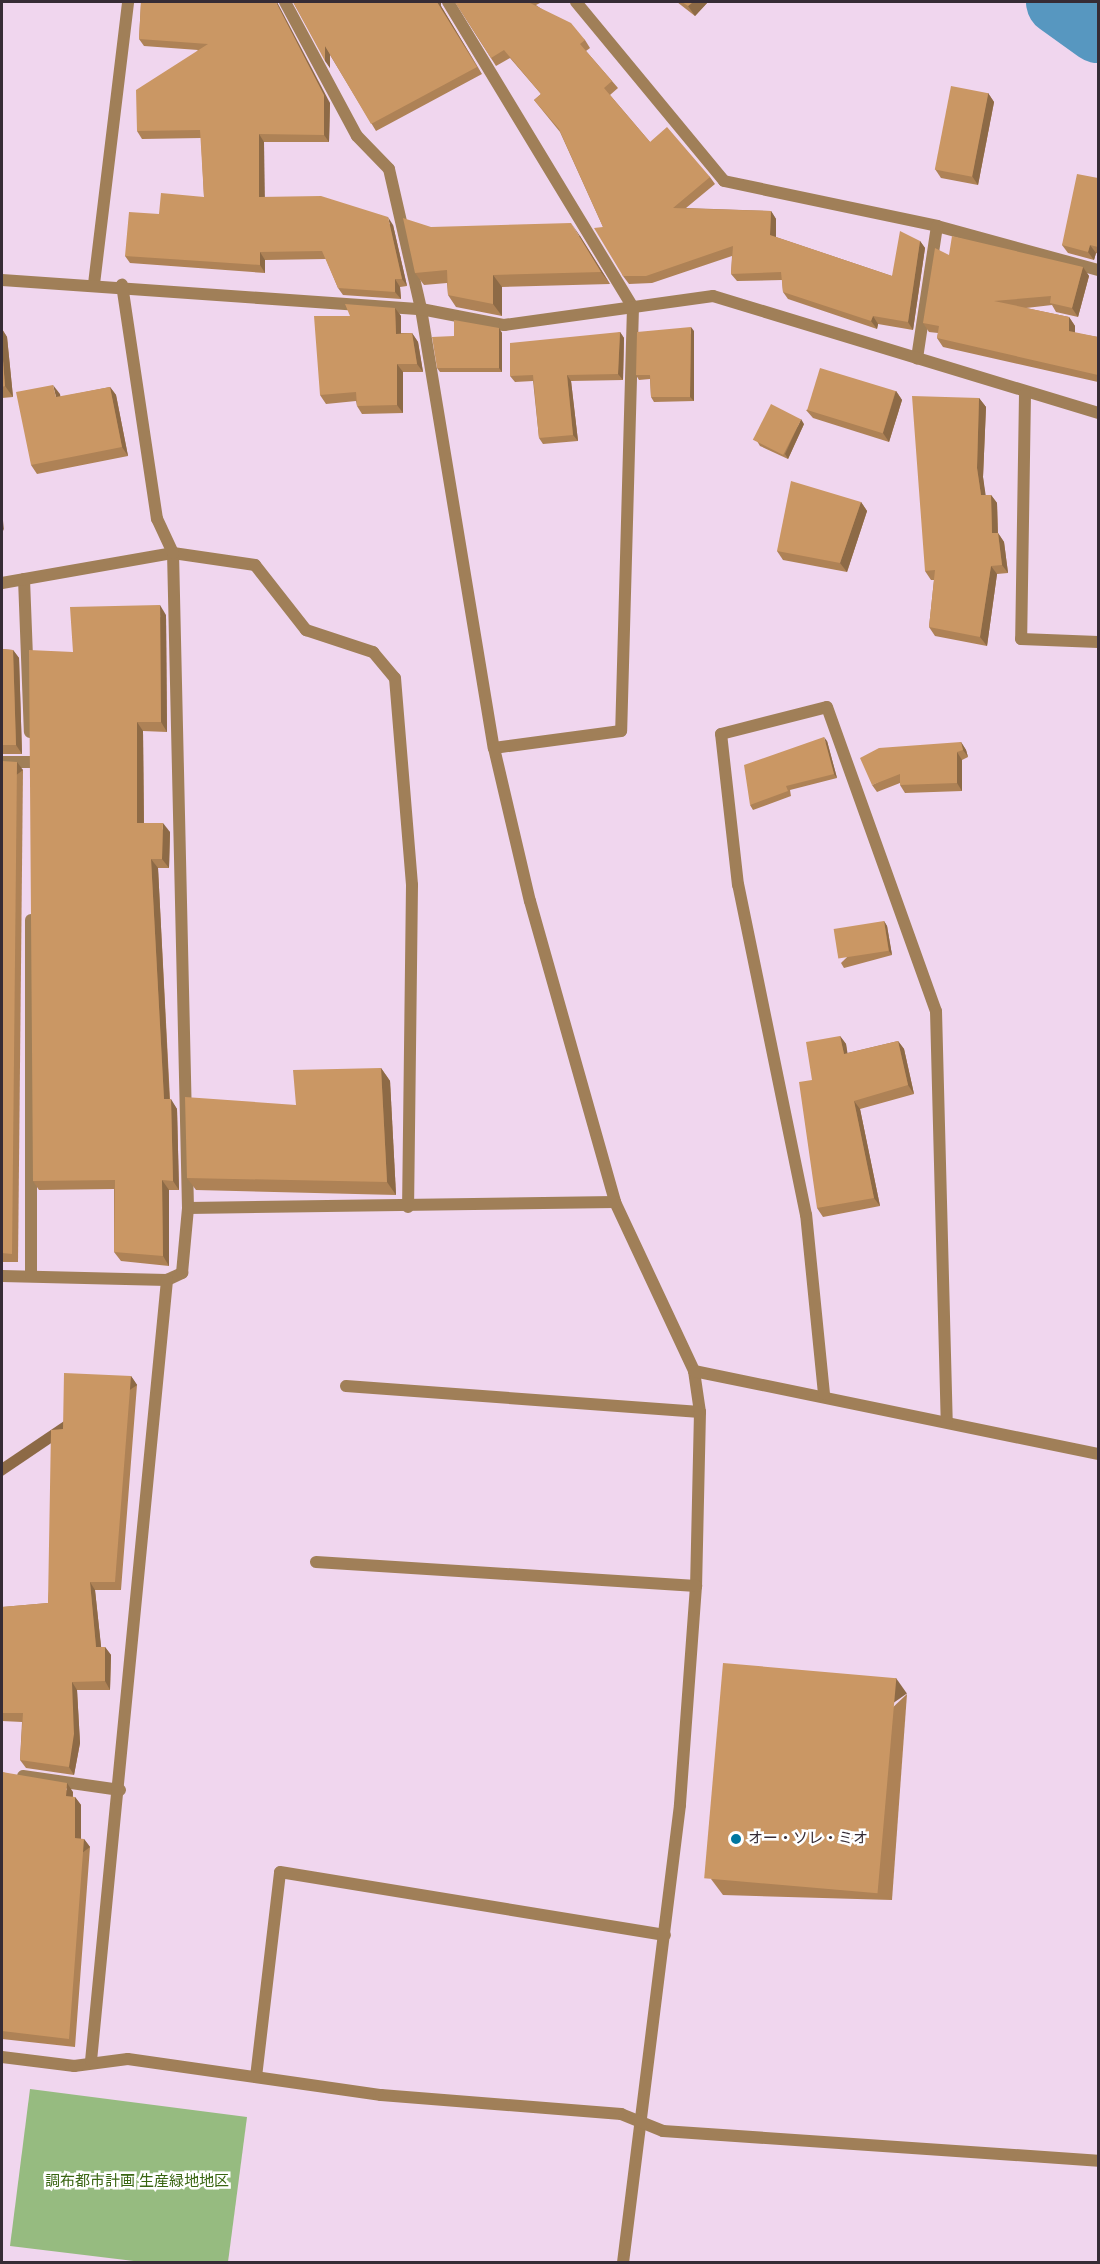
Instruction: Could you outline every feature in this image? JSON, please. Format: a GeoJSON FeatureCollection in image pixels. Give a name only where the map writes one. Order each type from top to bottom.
{"type":"FeatureCollection","features":[{"type":"Feature","properties":{"kind":"street"},"geometry":{"type":"LineString","coordinates":[[94,284],[128,2]]}},
{"type":"Feature","properties":{"kind":"street"},"geometry":{"type":"LineString","coordinates":[[285,2],[357,136],[389,169],[421,309],[494,748],[530,901],[615,1202],[694,1371],[700,1412],[696,1586],[664,1935],[643,2121],[623,2262]]}},
{"type":"Feature","properties":{"kind":"street"},"geometry":{"type":"LineString","coordinates":[[448,2],[633,307],[621,731],[494,748]]}},
{"type":"Feature","properties":{"kind":"street"},"geometry":{"type":"LineString","coordinates":[[576,2],[723,181],[937,226],[1098,270]]}},
{"type":"Feature","properties":{"kind":"street"},"geometry":{"type":"LineString","coordinates":[[917,359],[937,226]]}},
{"type":"Feature","properties":{"kind":"street"},"geometry":{"type":"LineString","coordinates":[[2,280],[122,285],[421,309],[504,325],[713,296],[1025,394],[1098,413]]}},
{"type":"Feature","properties":{"kind":"street"},"geometry":{"type":"LineString","coordinates":[[2,1276],[167,1280],[182,1274],[188,1208],[173,553],[157,519],[122,285]]}},
{"type":"Feature","properties":{"kind":"street"},"geometry":{"type":"LineString","coordinates":[[1025,394],[1021,639],[1098,642]]}},
{"type":"Feature","properties":{"kind":"street"},"geometry":{"type":"LineString","coordinates":[[2,583],[173,553],[255,565],[306,630],[373,652],[395,678],[412,885],[408,1207]]}},
{"type":"Feature","properties":{"kind":"street"},"geometry":{"type":"LineString","coordinates":[[2,762],[31,768],[24,579]]}},
{"type":"Feature","properties":{"kind":"street"},"geometry":{"type":"LineString","coordinates":[[824,1394],[806,1215],[738,885],[721,734],[827,707],[936,1011],[947,1422]]}},
{"type":"Feature","properties":{"kind":"street"},"geometry":{"type":"LineString","coordinates":[[31,905],[31,1276]]}},
{"type":"Feature","properties":{"kind":"street"},"geometry":{"type":"LineString","coordinates":[[188,1208],[408,1207],[615,1202]]}},
{"type":"Feature","properties":{"kind":"street"},"geometry":{"type":"LineString","coordinates":[[91,2061],[120,1790],[167,1280]]}},
{"type":"Feature","properties":{"kind":"street"},"geometry":{"type":"LineString","coordinates":[[694,1371],[824,1394],[1098,1454]]}},
{"type":"Feature","properties":{"kind":"street"},"geometry":{"type":"LineString","coordinates":[[346,1386],[700,1412]]}},
{"type":"Feature","properties":{"kind":"street"},"geometry":{"type":"LineString","coordinates":[[316,1562],[696,1586]]}},
{"type":"Feature","properties":{"kind":"street"},"geometry":{"type":"LineString","coordinates":[[8,1774],[120,1790]]}},
{"type":"Feature","properties":{"kind":"street"},"geometry":{"type":"LineString","coordinates":[[256,2077],[280,1872],[664,1935]]}},
{"type":"Feature","properties":{"kind":"street"},"geometry":{"type":"LineString","coordinates":[[2,2057],[74,2066],[91,2061],[128,2059],[381,2095],[621,2114],[663,2131],[1098,2161]]}},
{"type":"Feature","properties":{"kind":"green space","name":"調布都市計画 生産緑地地区"},"geometry":{"type":"Polygon","coordinates":[[[30,2089],[247,2117],[228,2262],[142,2262],[10,2246],[30,2089]]]}},
{"type":"Feature","properties":{"kind":"building"},"geometry":{"type":"Polygon","coordinates":[[[141,2],[276,2],[324,95],[324,135],[259,134],[259,197],[321,196],[388,217],[402,279],[395,279],[395,292],[338,288],[322,251],[260,252],[260,265],[125,256],[129,212],[159,214],[161,193],[204,197],[200,130],[137,131],[136,90],[208,44],[139,39],[141,2]]]}},
{"type":"Feature","properties":{"kind":"building"},"geometry":{"type":"Polygon","coordinates":[[[293,2],[437,2],[477,67],[371,124],[325,46],[325,61],[293,2]]]}},
{"type":"Feature","properties":{"kind":"building"},"geometry":{"type":"Polygon","coordinates":[[[455,2],[528,2],[571,23],[585,40],[580,44],[612,81],[604,88],[650,142],[667,127],[710,177],[673,208],[771,211],[770,235],[892,276],[900,231],[920,241],[908,322],[873,316],[871,321],[783,292],[781,272],[731,274],[733,246],[646,276],[623,276],[594,228],[603,227],[559,129],[534,100],[541,94],[504,50],[491,58],[455,2]]]}},
{"type":"Feature","properties":{"kind":"building"},"geometry":{"type":"Polygon","coordinates":[[[951,86],[988,93],[972,177],[935,169],[951,86]]]}},
{"type":"Feature","properties":{"kind":"building"},"geometry":{"type":"Polygon","coordinates":[[[1077,174],[1098,178],[1098,247],[1090,245],[1088,252],[1062,245],[1077,174]]]}},
{"type":"Feature","properties":{"kind":"building"},"geometry":{"type":"Polygon","coordinates":[[[403,218],[431,227],[571,223],[601,272],[493,275],[493,304],[448,295],[447,270],[415,273],[403,218]]]}},
{"type":"Feature","properties":{"kind":"building"},"geometry":{"type":"Polygon","coordinates":[[[952,236],[1083,267],[1072,308],[1050,303],[1051,296],[994,301],[1069,317],[1069,331],[1098,337],[1098,375],[937,338],[939,326],[923,323],[935,248],[949,255],[952,236]]]}},
{"type":"Feature","properties":{"kind":"building"},"geometry":{"type":"Polygon","coordinates":[[[345,304],[395,308],[396,334],[412,333],[417,364],[397,364],[397,405],[357,406],[356,392],[320,395],[314,316],[350,316],[345,304]]]}},
{"type":"Feature","properties":{"kind":"building"},"geometry":{"type":"Polygon","coordinates":[[[454,320],[499,328],[499,368],[437,368],[432,337],[454,336],[454,320]]]}},
{"type":"Feature","properties":{"kind":"building"},"geometry":{"type":"Polygon","coordinates":[[[691,327],[690,397],[651,397],[650,375],[636,375],[637,332],[691,327]]]}},
{"type":"Feature","properties":{"kind":"building"},"geometry":{"type":"Polygon","coordinates":[[[620,332],[618,374],[567,375],[573,435],[539,438],[533,375],[510,376],[510,343],[620,332]]]}},
{"type":"Feature","properties":{"kind":"building"},"geometry":{"type":"Polygon","coordinates":[[[2,347],[5,386],[2,387],[2,347]]]}},
{"type":"Feature","properties":{"kind":"building"},"geometry":{"type":"Polygon","coordinates":[[[820,368],[896,391],[883,433],[807,410],[820,368]]]}},
{"type":"Feature","properties":{"kind":"building"},"geometry":{"type":"Polygon","coordinates":[[[53,385],[56,397],[110,387],[122,447],[31,465],[16,392],[53,385]]]}},
{"type":"Feature","properties":{"kind":"building"},"geometry":{"type":"Polygon","coordinates":[[[912,396],[979,398],[977,468],[981,495],[991,495],[992,533],[998,533],[1002,565],[991,566],[980,637],[929,627],[935,570],[925,571],[912,396]]]}},
{"type":"Feature","properties":{"kind":"building"},"geometry":{"type":"Polygon","coordinates":[[[771,404],[801,419],[783,455],[753,440],[771,404]]]}},
{"type":"Feature","properties":{"kind":"building"},"geometry":{"type":"Polygon","coordinates":[[[791,481],[861,502],[840,563],[777,551],[791,481]]]}},
{"type":"Feature","properties":{"kind":"building"},"geometry":{"type":"Polygon","coordinates":[[[160,605],[161,722],[137,722],[137,823],[163,823],[162,859],[151,859],[164,1099],[171,1099],[173,1181],[162,1180],[163,1256],[114,1252],[115,1180],[33,1181],[29,650],[73,652],[70,607],[160,605]]]}},
{"type":"Feature","properties":{"kind":"building"},"geometry":{"type":"Polygon","coordinates":[[[2,649],[13,650],[16,745],[2,745],[2,649]]]}},
{"type":"Feature","properties":{"kind":"building"},"geometry":{"type":"Polygon","coordinates":[[[824,737],[834,774],[786,786],[788,791],[750,805],[744,765],[824,737]]]}},
{"type":"Feature","properties":{"kind":"building"},"geometry":{"type":"Polygon","coordinates":[[[961,742],[963,750],[957,752],[957,783],[900,785],[900,774],[872,785],[860,758],[879,748],[961,742]]]}},
{"type":"Feature","properties":{"kind":"building"},"geometry":{"type":"Polygon","coordinates":[[[2,761],[17,762],[12,1254],[2,1253],[2,761]]]}},
{"type":"Feature","properties":{"kind":"building"},"geometry":{"type":"Polygon","coordinates":[[[884,921],[889,951],[838,959],[834,929],[884,921]]]}},
{"type":"Feature","properties":{"kind":"building"},"geometry":{"type":"Polygon","coordinates":[[[840,1036],[844,1054],[898,1041],[908,1085],[854,1101],[874,1198],[817,1208],[799,1082],[812,1080],[806,1042],[840,1036]]]}},
{"type":"Feature","properties":{"kind":"building"},"geometry":{"type":"Polygon","coordinates":[[[381,1068],[387,1182],[187,1178],[185,1097],[296,1105],[293,1070],[381,1068]]]}},
{"type":"Feature","properties":{"kind":"building"},"geometry":{"type":"Polygon","coordinates":[[[64,1373],[131,1376],[115,1582],[90,1582],[96,1647],[105,1647],[105,1681],[72,1682],[74,1734],[69,1767],[20,1760],[23,1713],[2,1713],[2,1607],[48,1603],[51,1430],[63,1429],[64,1373]]]}},
{"type":"Feature","properties":{"kind":"building"},"geometry":{"type":"Polygon","coordinates":[[[723,1663],[896,1678],[878,1893],[704,1878],[723,1663]]]}},
{"type":"Feature","properties":{"kind":"building"},"geometry":{"type":"Polygon","coordinates":[[[2,1772],[67,1783],[66,1796],[75,1797],[75,1838],[84,1839],[69,2039],[2,2031],[2,1772]]]}},
{"type":"Feature","properties":{"kind":"waterway"},"geometry":{"type":"LineString","coordinates":[[1059,2],[1098,30]]}},
{"type":"Feature","properties":{"kind":"place","name":"オー・ソレ・ミオ"},"geometry":{"type":"Point","coordinates":[736,1839]}}]}
